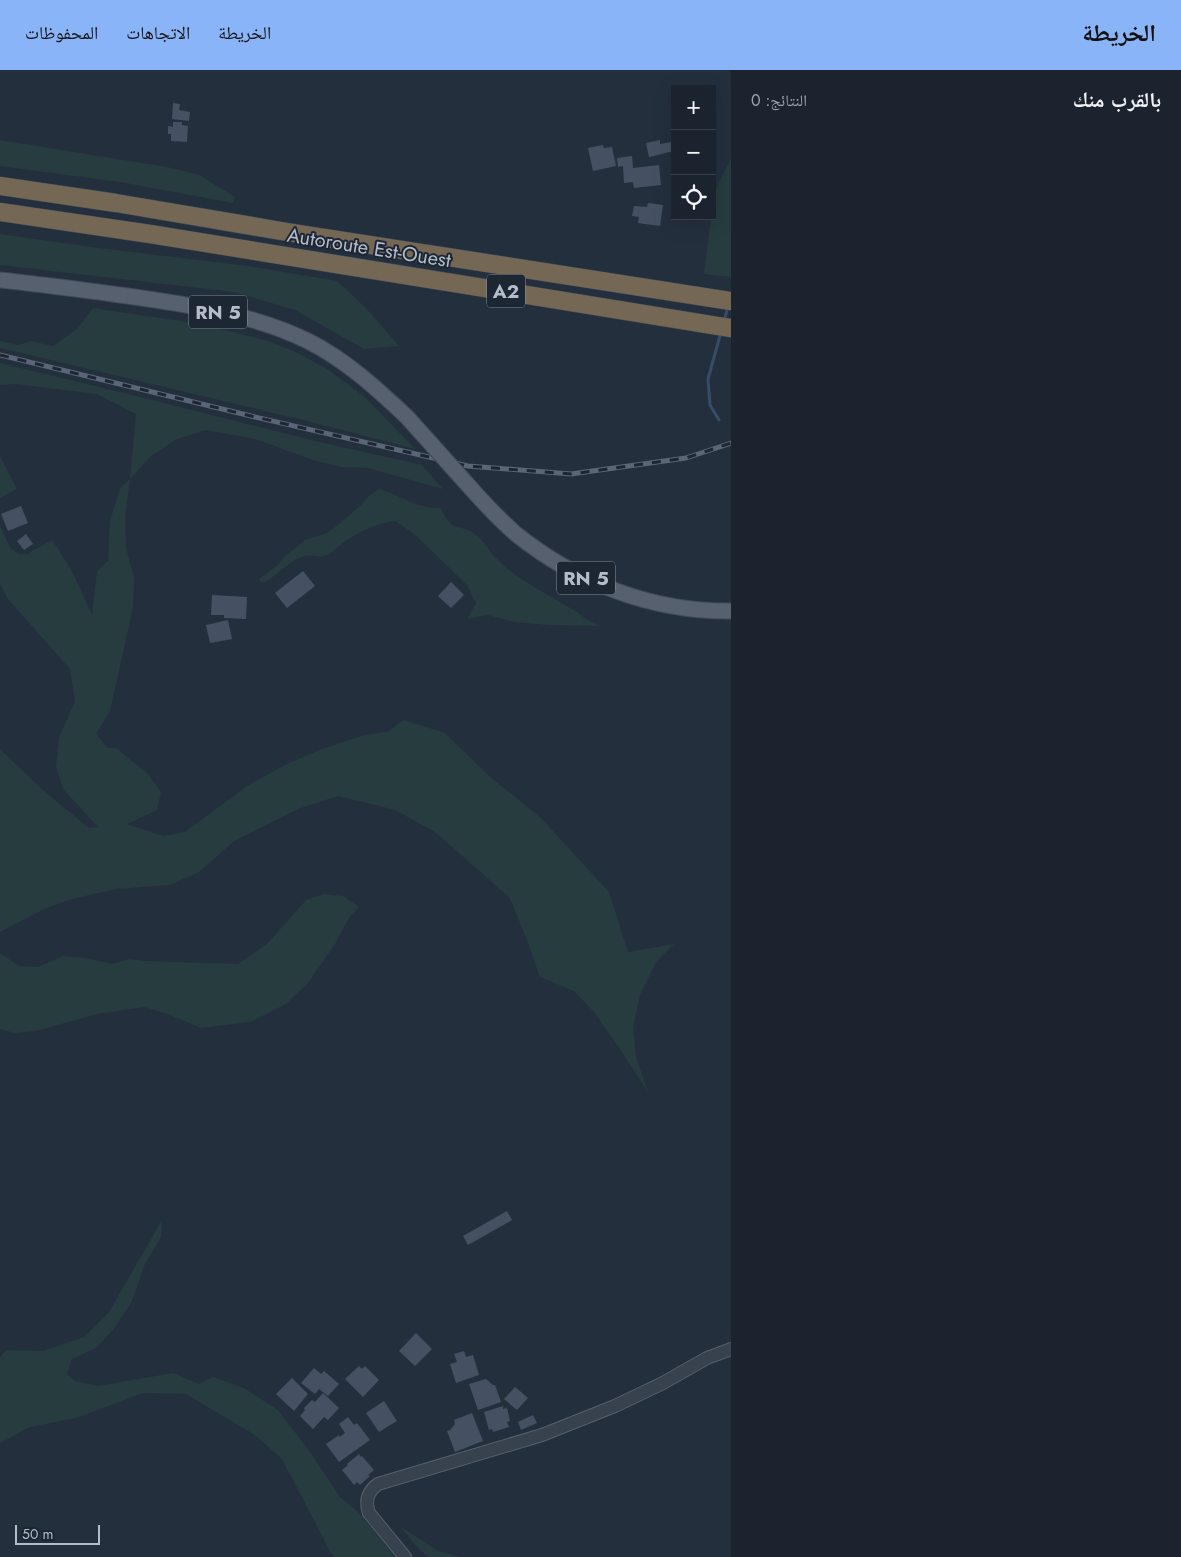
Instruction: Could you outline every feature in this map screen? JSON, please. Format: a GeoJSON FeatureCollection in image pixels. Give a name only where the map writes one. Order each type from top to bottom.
{"type":"FeatureCollection","features":[{"type":"Feature","properties":{"kind":"highway","name":"Autoroute Est-Ouest"},"geometry":{"type":"LineString","coordinates":[[0,186],[731,301]]}},
{"type":"Feature","properties":{"kind":"highway","name":"Autoroute Est-Ouest"},"geometry":{"type":"LineString","coordinates":[[0,212],[31,215],[731,328]]}},
{"type":"Feature","properties":{"kind":"main road","name":"RN 5"},"geometry":{"type":"LineString","coordinates":[[0,280],[184,303],[240,317],[308,341],[368,380],[407,417],[494,514],[529,543],[564,566],[596,583],[629,596],[675,608],[704,612],[731,611]]}},
{"type":"Feature","properties":{"kind":"street"},"geometry":{"type":"LineString","coordinates":[[405,1557],[369,1513],[366,1505],[369,1493],[378,1484],[542,1435],[614,1406],[663,1383],[707,1358],[731,1350]]}},
{"type":"Feature","properties":{"kind":"green space"},"geometry":{"type":"Polygon","coordinates":[[[0,140],[167,167],[199,175],[235,197],[233,203],[120,182],[0,166],[0,140]]]}},
{"type":"Feature","properties":{"kind":"green space"},"geometry":{"type":"Polygon","coordinates":[[[731,158],[731,277],[704,274],[711,220],[716,220],[716,189],[731,158]]]}},
{"type":"Feature","properties":{"kind":"green space"},"geometry":{"type":"Polygon","coordinates":[[[0,234],[248,266],[337,281],[366,308],[399,346],[364,349],[295,310],[234,292],[0,265],[0,234]]]}},
{"type":"Feature","properties":{"kind":"green space"},"geometry":{"type":"Polygon","coordinates":[[[93,308],[187,322],[229,331],[268,341],[298,353],[330,371],[365,397],[415,449],[307,421],[0,348],[0,341],[18,345],[31,341],[53,346],[77,329],[93,308]]]}},
{"type":"Feature","properties":{"kind":"green space"},"geometry":{"type":"Polygon","coordinates":[[[0,363],[319,442],[422,465],[443,489],[368,468],[341,467],[313,460],[255,439],[206,430],[177,439],[151,456],[130,479],[136,414],[97,394],[16,384],[0,385],[0,363]]]}},
{"type":"Feature","properties":{"kind":"green space"},"geometry":{"type":"Polygon","coordinates":[[[0,456],[17,489],[0,498],[0,456]]]}},
{"type":"Feature","properties":{"kind":"green space"},"geometry":{"type":"Polygon","coordinates":[[[130,479],[125,517],[126,548],[134,577],[133,607],[110,711],[96,734],[108,748],[116,748],[148,774],[161,792],[157,810],[127,824],[163,836],[185,832],[247,786],[285,765],[322,749],[364,735],[387,732],[404,720],[445,733],[489,776],[541,818],[609,892],[628,952],[674,944],[656,962],[640,995],[633,1027],[636,1057],[648,1092],[594,1012],[574,991],[540,977],[510,898],[435,832],[395,810],[338,796],[298,809],[234,841],[199,872],[170,885],[116,889],[72,899],[44,909],[0,932],[0,749],[45,792],[89,828],[98,827],[63,789],[56,767],[59,737],[75,702],[70,669],[8,599],[0,584],[0,526],[10,547],[18,554],[27,554],[52,540],[71,569],[92,615],[97,571],[108,561],[110,521],[120,488],[130,479]]]}},
{"type":"Feature","properties":{"kind":"green space"},"geometry":{"type":"Polygon","coordinates":[[[379,489],[415,504],[441,508],[449,522],[476,535],[496,558],[513,573],[588,620],[601,626],[514,622],[488,615],[467,619],[476,603],[467,585],[413,533],[395,521],[380,524],[359,533],[345,541],[332,553],[322,556],[304,556],[266,582],[261,582],[259,579],[278,565],[283,558],[305,540],[327,533],[379,489]]]}},
{"type":"Feature","properties":{"kind":"green space"},"geometry":{"type":"Polygon","coordinates":[[[324,894],[343,896],[359,907],[349,918],[335,944],[308,983],[286,1004],[250,1022],[201,1028],[168,1014],[144,1007],[97,1014],[36,1031],[14,1033],[0,1029],[0,953],[19,966],[38,967],[63,956],[114,964],[129,959],[238,964],[267,944],[306,900],[324,894]]]}},
{"type":"Feature","properties":{"kind":"green space"},"geometry":{"type":"Polygon","coordinates":[[[162,1220],[161,1237],[144,1266],[132,1301],[113,1330],[96,1348],[72,1359],[67,1374],[75,1381],[98,1386],[173,1373],[199,1384],[213,1377],[244,1388],[278,1410],[313,1456],[340,1497],[358,1512],[395,1557],[333,1557],[282,1459],[255,1435],[186,1394],[143,1393],[76,1418],[30,1427],[0,1443],[0,1357],[6,1350],[43,1351],[84,1337],[109,1312],[162,1220]]]}},
{"type":"Feature","properties":{"kind":"green space"},"geometry":{"type":"Polygon","coordinates":[[[401,1527],[438,1551],[461,1557],[428,1557],[401,1527]]]}},
{"type":"Feature","properties":{"kind":"building"},"geometry":{"type":"Polygon","coordinates":[[[173,103],[180,104],[179,110],[190,112],[189,121],[172,119],[173,103]]]}},
{"type":"Feature","properties":{"kind":"building"},"geometry":{"type":"Polygon","coordinates":[[[173,122],[182,122],[182,125],[188,126],[187,142],[171,141],[171,134],[168,134],[168,126],[173,127],[173,122]]]}},
{"type":"Feature","properties":{"kind":"building"},"geometry":{"type":"Polygon","coordinates":[[[660,140],[660,144],[671,142],[671,152],[649,157],[646,143],[660,140]]]}},
{"type":"Feature","properties":{"kind":"building"},"geometry":{"type":"Polygon","coordinates":[[[603,145],[604,148],[612,147],[616,166],[593,171],[588,148],[603,145]]]}},
{"type":"Feature","properties":{"kind":"building"},"geometry":{"type":"Polygon","coordinates":[[[632,156],[633,168],[659,165],[661,185],[634,188],[633,182],[624,183],[623,166],[618,167],[617,158],[632,156]]]}},
{"type":"Feature","properties":{"kind":"building"},"geometry":{"type":"Polygon","coordinates":[[[648,203],[663,205],[660,226],[638,223],[639,217],[632,216],[634,206],[647,207],[648,203]]]}},
{"type":"Feature","properties":{"kind":"building"},"geometry":{"type":"Polygon","coordinates":[[[21,506],[28,523],[8,531],[1,514],[21,506]]]}},
{"type":"Feature","properties":{"kind":"building"},"geometry":{"type":"Polygon","coordinates":[[[26,534],[33,544],[24,550],[17,541],[26,534]]]}},
{"type":"Feature","properties":{"kind":"building"},"geometry":{"type":"Polygon","coordinates":[[[303,571],[315,586],[287,608],[275,593],[303,571]]]}},
{"type":"Feature","properties":{"kind":"building"},"geometry":{"type":"Polygon","coordinates":[[[451,582],[464,595],[451,608],[438,596],[451,582]]]}},
{"type":"Feature","properties":{"kind":"building"},"geometry":{"type":"Polygon","coordinates":[[[212,595],[247,597],[246,619],[224,618],[224,615],[211,615],[212,595]]]}},
{"type":"Feature","properties":{"kind":"building"},"geometry":{"type":"Polygon","coordinates":[[[228,620],[232,639],[210,643],[206,625],[228,620]]]}},
{"type":"Feature","properties":{"kind":"building"},"geometry":{"type":"Polygon","coordinates":[[[507,1211],[512,1220],[468,1245],[463,1236],[507,1211]]]}},
{"type":"Feature","properties":{"kind":"building"},"geometry":{"type":"Polygon","coordinates":[[[416,1333],[432,1349],[415,1366],[399,1351],[416,1333]]]}},
{"type":"Feature","properties":{"kind":"building"},"geometry":{"type":"Polygon","coordinates":[[[464,1351],[466,1357],[473,1355],[479,1375],[456,1383],[450,1364],[457,1362],[454,1354],[464,1351]]]}},
{"type":"Feature","properties":{"kind":"building"},"geometry":{"type":"Polygon","coordinates":[[[359,1366],[362,1369],[365,1366],[379,1380],[363,1397],[345,1379],[359,1366]]]}},
{"type":"Feature","properties":{"kind":"building"},"geometry":{"type":"Polygon","coordinates":[[[314,1368],[321,1374],[324,1371],[339,1384],[328,1396],[319,1389],[315,1394],[301,1383],[314,1368]]]}},
{"type":"Feature","properties":{"kind":"building"},"geometry":{"type":"Polygon","coordinates":[[[292,1378],[308,1394],[294,1411],[276,1394],[292,1378]]]}},
{"type":"Feature","properties":{"kind":"building"},"geometry":{"type":"Polygon","coordinates":[[[486,1379],[495,1385],[501,1402],[478,1410],[469,1384],[486,1379]]]}},
{"type":"Feature","properties":{"kind":"building"},"geometry":{"type":"Polygon","coordinates":[[[515,1387],[528,1398],[517,1410],[504,1399],[515,1387]]]}},
{"type":"Feature","properties":{"kind":"building"},"geometry":{"type":"Polygon","coordinates":[[[323,1393],[339,1408],[328,1420],[324,1417],[313,1429],[300,1416],[305,1410],[304,1408],[312,1400],[315,1402],[323,1393]]]}},
{"type":"Feature","properties":{"kind":"building"},"geometry":{"type":"Polygon","coordinates":[[[384,1401],[397,1421],[379,1432],[366,1413],[384,1401]]]}},
{"type":"Feature","properties":{"kind":"building"},"geometry":{"type":"Polygon","coordinates":[[[503,1406],[503,1409],[507,1408],[510,1421],[507,1422],[509,1427],[493,1432],[492,1429],[489,1430],[484,1412],[503,1406]]]}},
{"type":"Feature","properties":{"kind":"building"},"geometry":{"type":"Polygon","coordinates":[[[472,1413],[483,1441],[455,1452],[447,1431],[455,1424],[454,1420],[472,1413]]]}},
{"type":"Feature","properties":{"kind":"building"},"geometry":{"type":"Polygon","coordinates":[[[533,1415],[537,1423],[521,1430],[518,1422],[533,1415]]]}},
{"type":"Feature","properties":{"kind":"building"},"geometry":{"type":"Polygon","coordinates":[[[348,1417],[354,1425],[357,1423],[370,1440],[339,1462],[326,1444],[345,1433],[339,1424],[348,1417]]]}},
{"type":"Feature","properties":{"kind":"building"},"geometry":{"type":"Polygon","coordinates":[[[359,1454],[374,1470],[360,1485],[357,1482],[354,1485],[342,1470],[359,1454]]]}},
{"type":"Feature","properties":{"kind":"waterway"},"geometry":{"type":"LineString","coordinates":[[724,322],[728,306]]}},
{"type":"Feature","properties":{"kind":"waterway"},"geometry":{"type":"LineString","coordinates":[[719,420],[710,405],[708,379],[721,332]]}},
{"type":"Feature","properties":{"kind":"railway"},"geometry":{"type":"LineString","coordinates":[[0,355],[468,466],[571,474],[686,458],[731,443]]}}]}
